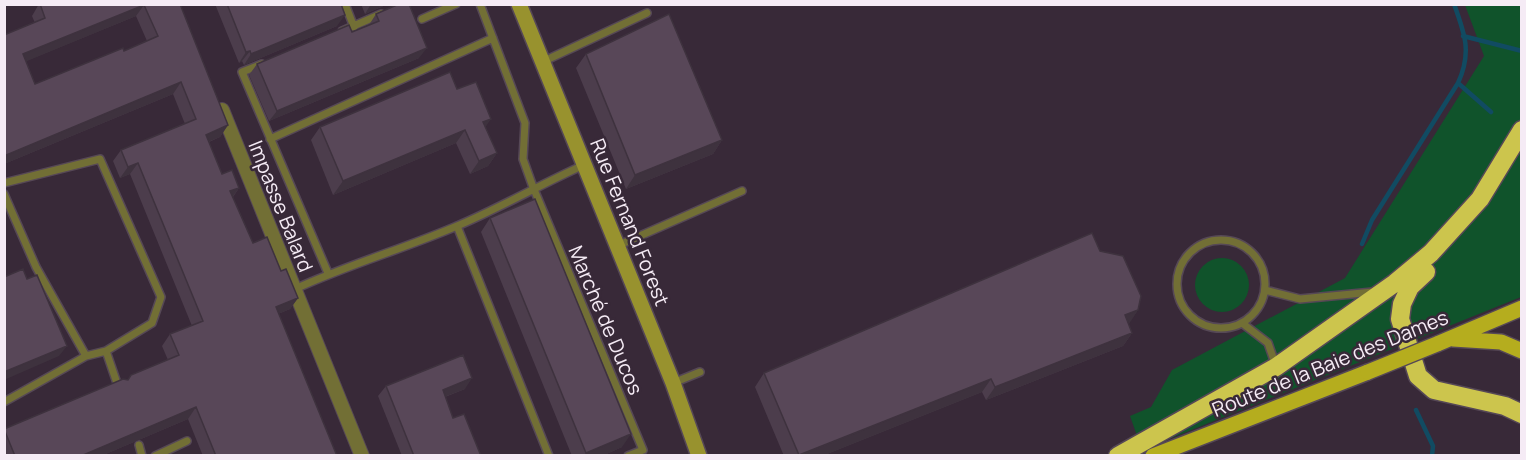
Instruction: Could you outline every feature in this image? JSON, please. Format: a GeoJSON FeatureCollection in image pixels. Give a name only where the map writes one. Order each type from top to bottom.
{"type":"FeatureCollection","features":[{"type":"Feature","properties":{"kind":"highway"},"geometry":{"type":"LineString","coordinates":[[1521,130],[1480,199],[1466,231],[1410,287],[1402,304],[1400,319],[1418,376],[1434,390],[1505,406],[1521,414]]}},
{"type":"Feature","properties":{"kind":"highway"},"geometry":{"type":"LineString","coordinates":[[1118,456],[1276,368],[1431,254],[1480,199]]}},
{"type":"Feature","properties":{"kind":"main road","name":"Route de la Baie des Dames"},"geometry":{"type":"LineString","coordinates":[[1153,456],[1368,372],[1521,308]]}},
{"type":"Feature","properties":{"kind":"main road"},"geometry":{"type":"LineString","coordinates":[[1444,341],[1502,342],[1521,351]]}},
{"type":"Feature","properties":{"kind":"street","name":"Rue Fernand Forest"},"geometry":{"type":"LineString","coordinates":[[519,4],[673,383],[699,456]]}},
{"type":"Feature","properties":{"kind":"street","name":"Impasse Balard"},"geometry":{"type":"LineString","coordinates":[[215,92],[293,290],[362,456]]}},
{"type":"Feature","properties":{"kind":"lane"},"geometry":{"type":"LineString","coordinates":[[345,4],[354,27]]}},
{"type":"Feature","properties":{"kind":"lane"},"geometry":{"type":"LineString","coordinates":[[422,19],[456,4]]}},
{"type":"Feature","properties":{"kind":"lane","name":"Marché de Ducos"},"geometry":{"type":"LineString","coordinates":[[480,4],[525,123],[523,159],[533,188],[643,450],[628,456]]}},
{"type":"Feature","properties":{"kind":"lane"},"geometry":{"type":"LineString","coordinates":[[334,35],[393,9]]}},
{"type":"Feature","properties":{"kind":"lane"},"geometry":{"type":"LineString","coordinates":[[542,62],[646,14]]}},
{"type":"Feature","properties":{"kind":"lane"},"geometry":{"type":"LineString","coordinates":[[270,139],[493,38]]}},
{"type":"Feature","properties":{"kind":"lane"},"geometry":{"type":"LineString","coordinates":[[273,60],[242,72],[328,273]]}},
{"type":"Feature","properties":{"kind":"lane"},"geometry":{"type":"LineString","coordinates":[[4,183],[100,159],[161,297],[152,323],[106,351],[86,356],[4,402]]}},
{"type":"Feature","properties":{"kind":"lane"},"geometry":{"type":"LineString","coordinates":[[293,290],[328,273],[457,226],[584,165]]}},
{"type":"Feature","properties":{"kind":"lane"},"geometry":{"type":"LineString","coordinates":[[617,246],[742,191]]}},
{"type":"Feature","properties":{"kind":"lane"},"geometry":{"type":"LineString","coordinates":[[4,194],[36,267],[86,356]]}},
{"type":"Feature","properties":{"kind":"lane"},"geometry":{"type":"LineString","coordinates":[[457,226],[549,456]]}},
{"type":"Feature","properties":{"kind":"lane"},"geometry":{"type":"LineString","coordinates":[[1214,240],[1228,240],[1242,244],[1261,264],[1265,290],[1253,315],[1242,323],[1216,328],[1203,325],[1185,309],[1177,290],[1177,279],[1183,261],[1191,251],[1214,240]]}},
{"type":"Feature","properties":{"kind":"lane"},"geometry":{"type":"LineString","coordinates":[[1265,290],[1300,298],[1382,291]]}},
{"type":"Feature","properties":{"kind":"lane"},"geometry":{"type":"LineString","coordinates":[[1242,323],[1268,343],[1276,368]]}},
{"type":"Feature","properties":{"kind":"lane"},"geometry":{"type":"LineString","coordinates":[[106,351],[118,386]]}},
{"type":"Feature","properties":{"kind":"lane"},"geometry":{"type":"LineString","coordinates":[[673,383],[700,372]]}},
{"type":"Feature","properties":{"kind":"lane"},"geometry":{"type":"LineString","coordinates":[[155,456],[187,441]]}},
{"type":"Feature","properties":{"kind":"lane"},"geometry":{"type":"LineString","coordinates":[[139,445],[142,456]]}},
{"type":"Feature","properties":{"kind":"green space"},"geometry":{"type":"Polygon","coordinates":[[[1465,5],[1521,5],[1521,297],[1142,450],[1130,416],[1151,407],[1172,370],[1345,278],[1484,56],[1465,5]]]}},
{"type":"Feature","properties":{"kind":"green space"},"geometry":{"type":"Polygon","coordinates":[[[1222,258],[1232,260],[1241,266],[1247,275],[1249,285],[1247,295],[1241,304],[1232,310],[1222,312],[1212,310],[1203,304],[1197,295],[1195,285],[1197,275],[1203,266],[1212,260],[1222,258]]]}},
{"type":"Feature","properties":{"kind":"building"},"geometry":{"type":"Polygon","coordinates":[[[40,4],[180,4],[228,125],[206,135],[222,174],[232,170],[239,188],[230,191],[253,243],[267,237],[281,271],[286,269],[298,298],[276,307],[337,456],[216,456],[196,407],[81,456],[15,456],[4,429],[123,379],[128,380],[131,375],[179,355],[170,334],[203,321],[138,163],[128,167],[121,150],[196,119],[181,82],[4,156],[4,35],[45,18],[40,4]],[[144,5],[23,54],[35,84],[158,36],[144,5]]]}},
{"type":"Feature","properties":{"kind":"building"},"geometry":{"type":"Polygon","coordinates":[[[227,4],[341,4],[345,15],[251,54],[250,51],[246,52],[227,4]]]}},
{"type":"Feature","properties":{"kind":"building"},"geometry":{"type":"Polygon","coordinates":[[[399,4],[409,4],[427,48],[277,111],[257,64],[349,25],[352,32],[379,21],[376,14],[399,4]]]}},
{"type":"Feature","properties":{"kind":"building"},"geometry":{"type":"Polygon","coordinates":[[[669,14],[722,140],[635,175],[586,54],[669,14]]]}},
{"type":"Feature","properties":{"kind":"building"},"geometry":{"type":"Polygon","coordinates":[[[450,72],[457,89],[476,82],[491,119],[483,122],[497,153],[479,161],[465,130],[343,181],[320,127],[450,72]]]}},
{"type":"Feature","properties":{"kind":"building"},"geometry":{"type":"Polygon","coordinates":[[[535,199],[631,434],[586,453],[490,218],[535,199]]]}},
{"type":"Feature","properties":{"kind":"building"},"geometry":{"type":"Polygon","coordinates":[[[1092,233],[1100,251],[1123,256],[1141,296],[1138,310],[1125,315],[1132,333],[995,387],[991,379],[799,455],[764,373],[1092,233]]]}},
{"type":"Feature","properties":{"kind":"building"},"geometry":{"type":"Polygon","coordinates":[[[23,269],[27,279],[37,275],[67,346],[4,372],[4,277],[23,269]]]}},
{"type":"Feature","properties":{"kind":"building"},"geometry":{"type":"Polygon","coordinates":[[[463,355],[472,378],[443,390],[453,418],[464,414],[481,456],[414,456],[386,386],[463,355]]]}},
{"type":"Feature","properties":{"kind":"waterway"},"geometry":{"type":"LineString","coordinates":[[1362,244],[1372,220],[1458,83],[1466,53],[1461,25],[1454,4]]}},
{"type":"Feature","properties":{"kind":"waterway"},"geometry":{"type":"LineString","coordinates":[[1463,36],[1522,51]]}},
{"type":"Feature","properties":{"kind":"waterway"},"geometry":{"type":"LineString","coordinates":[[1458,83],[1491,112]]}},
{"type":"Feature","properties":{"kind":"waterway"},"geometry":{"type":"LineString","coordinates":[[1416,410],[1433,446],[1432,456]]}}]}
